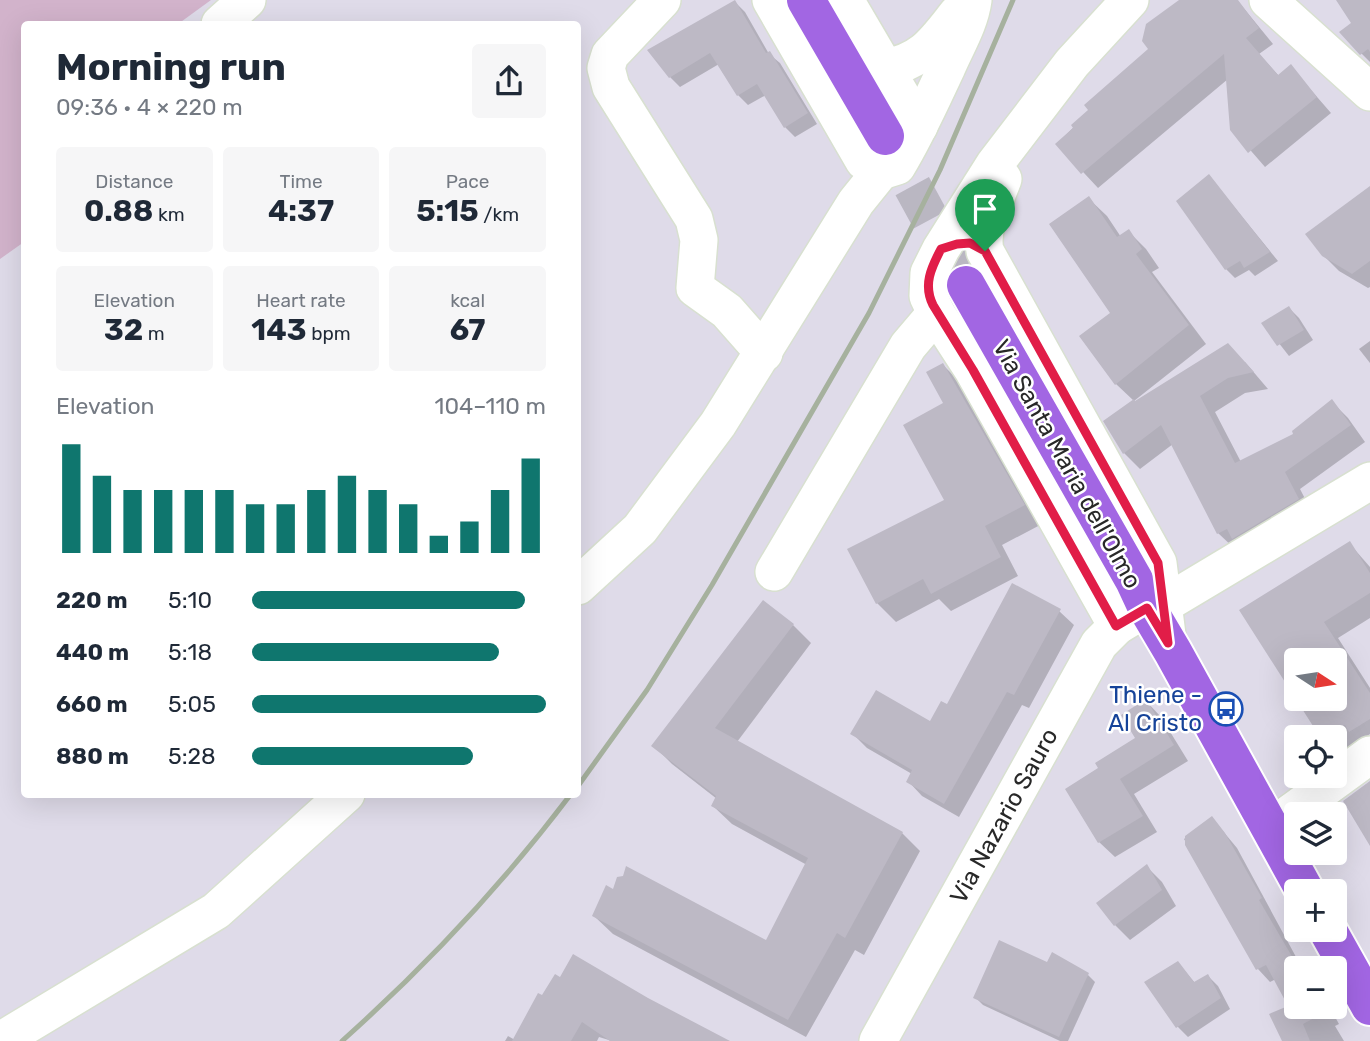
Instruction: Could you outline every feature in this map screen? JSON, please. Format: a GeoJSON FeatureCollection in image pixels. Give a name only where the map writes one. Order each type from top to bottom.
{"type":"FeatureCollection","features":[{"type":"Feature","properties":{"kind":"main road"},"geometry":{"type":"LineString","coordinates":[[806,0],[895,144]]}},
{"type":"Feature","properties":{"kind":"main road","name":"Via Santa Maria dell'Olmo"},"geometry":{"type":"LineString","coordinates":[[966,285],[1134,580],[1142,613],[1168,643],[1298,879]]}},
{"type":"Feature","properties":{"kind":"main road"},"geometry":{"type":"LineString","coordinates":[[1334,942],[1370,1006]]}},
{"type":"Feature","properties":{"kind":"street"},"geometry":{"type":"LineString","coordinates":[[223,21],[247,0]]}},
{"type":"Feature","properties":{"kind":"street"},"geometry":{"type":"LineString","coordinates":[[662,0],[610,55],[607,68],[611,87],[694,219],[699,240],[695,288],[727,312],[764,353]]}},
{"type":"Feature","properties":{"kind":"street"},"geometry":{"type":"LineString","coordinates":[[771,0],[864,161],[895,144]]}},
{"type":"Feature","properties":{"kind":"street"},"geometry":{"type":"LineString","coordinates":[[845,0],[885,68],[895,144]]}},
{"type":"Feature","properties":{"kind":"street"},"geometry":{"type":"LineString","coordinates":[[885,68],[916,59],[932,47],[967,0]]}},
{"type":"Feature","properties":{"kind":"street"},"geometry":{"type":"LineString","coordinates":[[581,583],[640,529],[718,424],[961,36],[973,0]]}},
{"type":"Feature","properties":{"kind":"street"},"geometry":{"type":"LineString","coordinates":[[985,251],[983,242],[989,218],[1014,152],[1072,63],[1130,0]]}},
{"type":"Feature","properties":{"kind":"street"},"geometry":{"type":"LineString","coordinates":[[1268,0],[1370,92]]}},
{"type":"Feature","properties":{"kind":"street","name":"Via Santa Maria dell'Olmo"},"geometry":{"type":"LineString","coordinates":[[1072,63],[994,165],[941,249],[929,273],[928,296],[973,370],[1142,613]]}},
{"type":"Feature","properties":{"kind":"street"},"geometry":{"type":"LineString","coordinates":[[941,249],[970,243],[985,251]]}},
{"type":"Feature","properties":{"kind":"street","name":"Via Santa Maria dell'Olmo"},"geometry":{"type":"LineString","coordinates":[[985,251],[1158,563],[1142,613]]}},
{"type":"Feature","properties":{"kind":"street"},"geometry":{"type":"LineString","coordinates":[[774,572],[908,346],[936,313]]}},
{"type":"Feature","properties":{"kind":"street","name":"Via Nazario Sauro"},"geometry":{"type":"LineString","coordinates":[[878,1041],[1099,644],[1142,613],[1370,481]]}},
{"type":"Feature","properties":{"kind":"street"},"geometry":{"type":"LineString","coordinates":[[1270,828],[1370,755]]}},
{"type":"Feature","properties":{"kind":"street"},"geometry":{"type":"LineString","coordinates":[[0,1041],[216,911],[342,798]]}},
{"type":"Feature","properties":{"kind":"shaded area"},"geometry":{"type":"Polygon","coordinates":[[[0,0],[211,0],[182,21],[21,21],[21,244],[0,259],[0,0]]]}},
{"type":"Feature","properties":{"kind":"building"},"geometry":{"type":"Polygon","coordinates":[[[735,0],[766,53],[770,51],[808,113],[784,128],[757,84],[737,96],[710,53],[669,78],[647,50],[735,0]]]}},
{"type":"Feature","properties":{"kind":"building"},"geometry":{"type":"Polygon","coordinates":[[[1179,0],[1238,0],[1259,28],[1246,38],[1278,75],[1291,64],[1317,97],[1248,153],[1230,130],[1224,54],[1081,174],[1055,144],[1088,110],[1084,105],[1148,49],[1142,41],[1146,24],[1179,0]]]}},
{"type":"Feature","properties":{"kind":"building"},"geometry":{"type":"Polygon","coordinates":[[[1336,0],[1370,0],[1370,52],[1368,49],[1360,55],[1339,32],[1351,23],[1336,0]]]}},
{"type":"Feature","properties":{"kind":"building"},"geometry":{"type":"Polygon","coordinates":[[[1209,174],[1270,252],[1244,268],[1240,261],[1225,270],[1176,201],[1209,174]]]}},
{"type":"Feature","properties":{"kind":"building"},"geometry":{"type":"Polygon","coordinates":[[[1370,186],[1370,261],[1352,274],[1322,256],[1305,234],[1370,186]]]}},
{"type":"Feature","properties":{"kind":"building"},"geometry":{"type":"Polygon","coordinates":[[[1089,196],[1117,237],[1129,229],[1142,249],[1136,254],[1189,325],[1115,385],[1079,336],[1110,313],[1049,224],[1089,196]]]}},
{"type":"Feature","properties":{"kind":"building"},"geometry":{"type":"Polygon","coordinates":[[[1289,306],[1304,330],[1277,346],[1261,323],[1289,306]]]}},
{"type":"Feature","properties":{"kind":"building"},"geometry":{"type":"Polygon","coordinates":[[[1228,343],[1254,372],[1228,378],[1200,396],[1235,463],[1293,434],[1292,431],[1332,399],[1351,425],[1285,472],[1299,499],[1232,539],[1227,529],[1217,534],[1161,425],[1123,454],[1103,421],[1134,399],[1135,401],[1228,343]]]}},
{"type":"Feature","properties":{"kind":"building"},"geometry":{"type":"Polygon","coordinates":[[[943,363],[1025,505],[985,526],[1001,557],[931,594],[923,579],[876,604],[847,549],[944,500],[903,425],[943,403],[926,372],[943,363]]]}},
{"type":"Feature","properties":{"kind":"building"},"geometry":{"type":"Polygon","coordinates":[[[1350,541],[1370,573],[1370,593],[1324,622],[1341,648],[1284,648],[1284,681],[1239,610],[1350,541]]]}},
{"type":"Feature","properties":{"kind":"building"},"geometry":{"type":"Polygon","coordinates":[[[1012,583],[1061,609],[1014,695],[1007,692],[944,804],[906,782],[912,770],[850,734],[876,690],[930,721],[941,701],[947,704],[1012,583]]]}},
{"type":"Feature","properties":{"kind":"building"},"geometry":{"type":"Polygon","coordinates":[[[763,600],[794,624],[715,728],[903,832],[845,938],[837,933],[788,1020],[592,916],[606,885],[613,889],[617,877],[623,876],[626,866],[766,940],[808,858],[711,806],[716,796],[651,746],[763,600]]]}},
{"type":"Feature","properties":{"kind":"building"},"geometry":{"type":"Polygon","coordinates":[[[1348,659],[1370,693],[1370,719],[1349,732],[1347,725],[1312,725],[1303,711],[1348,710],[1348,659]]]}},
{"type":"Feature","properties":{"kind":"building"},"geometry":{"type":"Polygon","coordinates":[[[1146,699],[1174,745],[1120,779],[1143,816],[1098,843],[1065,789],[1098,768],[1095,763],[1135,738],[1121,715],[1146,699]]]}},
{"type":"Feature","properties":{"kind":"building"},"geometry":{"type":"Polygon","coordinates":[[[1370,781],[1370,846],[1347,808],[1347,802],[1343,801],[1370,781]]]}},
{"type":"Feature","properties":{"kind":"building"},"geometry":{"type":"Polygon","coordinates":[[[1212,816],[1225,833],[1292,956],[1284,956],[1284,999],[1266,965],[1256,970],[1185,845],[1185,836],[1212,816]]]}},
{"type":"Feature","properties":{"kind":"building"},"geometry":{"type":"Polygon","coordinates":[[[1147,864],[1162,890],[1114,926],[1096,903],[1147,864]]]}},
{"type":"Feature","properties":{"kind":"building"},"geometry":{"type":"Polygon","coordinates":[[[999,940],[1047,962],[1052,952],[1089,973],[1059,1037],[973,998],[999,940]]]}},
{"type":"Feature","properties":{"kind":"building"},"geometry":{"type":"Polygon","coordinates":[[[573,954],[648,998],[730,1041],[610,1041],[582,1022],[571,1041],[512,1041],[538,993],[542,995],[555,974],[560,977],[573,954]]]}},
{"type":"Feature","properties":{"kind":"building"},"geometry":{"type":"Polygon","coordinates":[[[1178,961],[1194,982],[1208,974],[1221,998],[1176,1028],[1144,982],[1178,961]]]}},
{"type":"Feature","properties":{"kind":"building"},"geometry":{"type":"Polygon","coordinates":[[[1284,1008],[1284,1019],[1312,1019],[1303,1024],[1310,1041],[1282,1041],[1269,1014],[1284,1008]]]}},
{"type":"Feature","properties":{"kind":"tunnel"},"geometry":{"type":"LineString","coordinates":[[885,136],[966,285]]}},
{"type":"Feature","properties":{"kind":"railway"},"geometry":{"type":"LineString","coordinates":[[581,782],[647,690],[712,585],[869,313],[940,170],[1013,0]]}},
{"type":"Feature","properties":{"kind":"railway"},"geometry":{"type":"LineString","coordinates":[[342,1041],[404,983],[491,892],[568,798]]}},
{"type":"Feature","properties":{"kind":"place","name":"Thiene - Al Cristo"},"geometry":{"type":"Point","coordinates":[1226,709]}},
{"type":"Feature","properties":{"kind":"route"},"geometry":{"type":"LineString","coordinates":[[970,243],[985,251],[1158,563],[1168,643],[1147,608],[1116,626],[973,370],[928,296],[929,273],[941,249],[970,243]]}}]}
